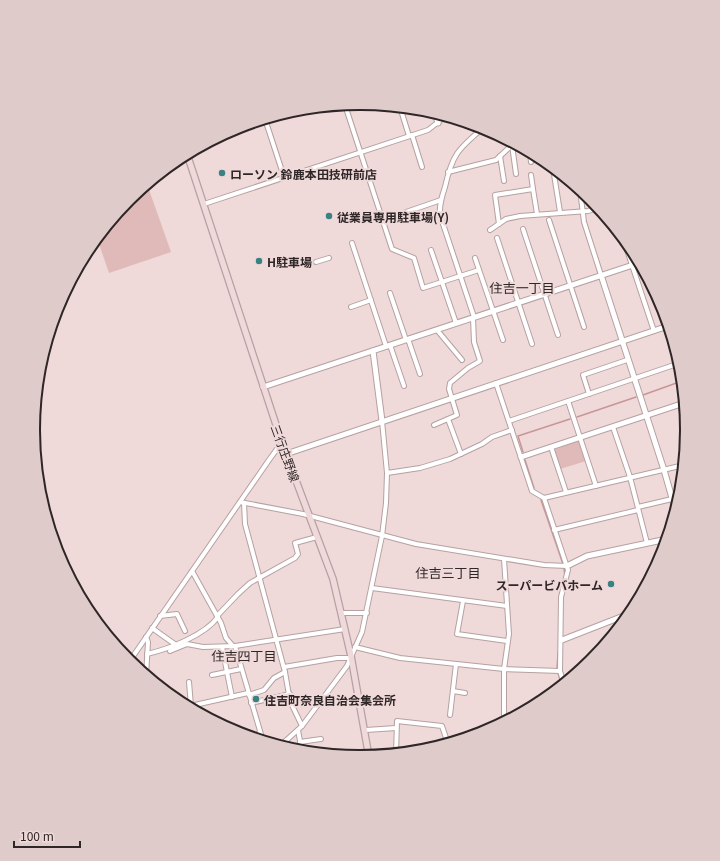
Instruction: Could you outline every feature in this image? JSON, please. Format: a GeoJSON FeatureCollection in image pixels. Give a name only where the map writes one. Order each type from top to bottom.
{"type":"FeatureCollection","features":[{"type":"Feature","properties":{"kind":"main road","name":"三行庄野線"},"geometry":{"type":"LineString","coordinates":[[189,160],[283,446],[333,579],[342,613],[366,730],[368,750]]}},
{"type":"Feature","properties":{"kind":"street"},"geometry":{"type":"LineString","coordinates":[[348,111],[392,249],[414,258],[423,288],[479,270]]}},
{"type":"Feature","properties":{"kind":"street"},"geometry":{"type":"LineString","coordinates":[[402,113],[422,167]]}},
{"type":"Feature","properties":{"kind":"street"},"geometry":{"type":"LineString","coordinates":[[204,204],[428,130],[441,121]]}},
{"type":"Feature","properties":{"kind":"street"},"geometry":{"type":"LineString","coordinates":[[267,124],[284,177]]}},
{"type":"Feature","properties":{"kind":"street"},"geometry":{"type":"LineString","coordinates":[[434,425],[457,415],[449,389],[450,383],[468,368],[480,361],[474,342],[473,318],[440,215],[441,200],[453,159],[458,150],[477,133]]}},
{"type":"Feature","properties":{"kind":"street"},"geometry":{"type":"LineString","coordinates":[[448,172],[496,160],[509,148]]}},
{"type":"Feature","properties":{"kind":"street"},"geometry":{"type":"LineString","coordinates":[[514,150],[516,174]]}},
{"type":"Feature","properties":{"kind":"street"},"geometry":{"type":"LineString","coordinates":[[500,156],[504,181]]}},
{"type":"Feature","properties":{"kind":"street"},"geometry":{"type":"LineString","coordinates":[[531,175],[537,214]]}},
{"type":"Feature","properties":{"kind":"street"},"geometry":{"type":"LineString","coordinates":[[554,177],[560,212]]}},
{"type":"Feature","properties":{"kind":"street"},"geometry":{"type":"LineString","coordinates":[[499,224],[495,195],[533,189]]}},
{"type":"Feature","properties":{"kind":"street"},"geometry":{"type":"LineString","coordinates":[[383,220],[441,200]]}},
{"type":"Feature","properties":{"kind":"street"},"geometry":{"type":"LineString","coordinates":[[554,530],[672,499],[584,222],[581,200]]}},
{"type":"Feature","properties":{"kind":"street"},"geometry":{"type":"LineString","coordinates":[[490,230],[506,219],[537,214],[591,209]]}},
{"type":"Feature","properties":{"kind":"street"},"geometry":{"type":"LineString","coordinates":[[549,220],[584,326]]}},
{"type":"Feature","properties":{"kind":"street"},"geometry":{"type":"LineString","coordinates":[[523,229],[558,335]]}},
{"type":"Feature","properties":{"kind":"street"},"geometry":{"type":"LineString","coordinates":[[498,238],[532,344]]}},
{"type":"Feature","properties":{"kind":"street"},"geometry":{"type":"LineString","coordinates":[[352,243],[371,300],[404,386]]}},
{"type":"Feature","properties":{"kind":"street"},"geometry":{"type":"LineString","coordinates":[[431,250],[456,324]]}},
{"type":"Feature","properties":{"kind":"street"},"geometry":{"type":"LineString","coordinates":[[316,262],[329,258]]}},
{"type":"Feature","properties":{"kind":"street"},"geometry":{"type":"LineString","coordinates":[[475,258],[502,340]]}},
{"type":"Feature","properties":{"kind":"street"},"geometry":{"type":"LineString","coordinates":[[630,259],[654,331]]}},
{"type":"Feature","properties":{"kind":"street"},"geometry":{"type":"LineString","coordinates":[[263,387],[632,265]]}},
{"type":"Feature","properties":{"kind":"street"},"geometry":{"type":"LineString","coordinates":[[390,293],[420,374]]}},
{"type":"Feature","properties":{"kind":"street"},"geometry":{"type":"LineString","coordinates":[[351,307],[371,300]]}},
{"type":"Feature","properties":{"kind":"street"},"geometry":{"type":"LineString","coordinates":[[286,454],[663,328]]}},
{"type":"Feature","properties":{"kind":"street"},"geometry":{"type":"LineString","coordinates":[[437,330],[462,360]]}},
{"type":"Feature","properties":{"kind":"street"},"geometry":{"type":"LineString","coordinates":[[285,742],[302,726],[347,666],[362,632],[367,613],[382,536],[387,473],[373,351]]}},
{"type":"Feature","properties":{"kind":"street"},"geometry":{"type":"LineString","coordinates":[[589,394],[583,374],[628,360]]}},
{"type":"Feature","properties":{"kind":"street"},"geometry":{"type":"LineString","coordinates":[[509,421],[673,365]]}},
{"type":"Feature","properties":{"kind":"street"},"geometry":{"type":"LineString","coordinates":[[496,383],[532,491],[544,498],[567,566],[567,578],[562,597],[560,671],[562,678]]}},
{"type":"Feature","properties":{"kind":"street"},"geometry":{"type":"LineString","coordinates":[[568,401],[596,486]]}},
{"type":"Feature","properties":{"kind":"street"},"geometry":{"type":"LineString","coordinates":[[521,457],[679,405]]}},
{"type":"Feature","properties":{"kind":"street"},"geometry":{"type":"LineString","coordinates":[[448,419],[461,454]]}},
{"type":"Feature","properties":{"kind":"street"},"geometry":{"type":"LineString","coordinates":[[613,426],[630,477],[647,543]]}},
{"type":"Feature","properties":{"kind":"street"},"geometry":{"type":"LineString","coordinates":[[387,473],[420,468],[461,454],[482,444],[492,437],[512,430]]}},
{"type":"Feature","properties":{"kind":"street"},"geometry":{"type":"LineString","coordinates":[[133,656],[242,502],[277,449],[283,446]]}},
{"type":"Feature","properties":{"kind":"street"},"geometry":{"type":"LineString","coordinates":[[551,447],[566,492]]}},
{"type":"Feature","properties":{"kind":"street"},"geometry":{"type":"LineString","coordinates":[[544,498],[678,467]]}},
{"type":"Feature","properties":{"kind":"street"},"geometry":{"type":"LineString","coordinates":[[242,502],[309,516],[416,544],[544,565],[567,566],[587,556],[660,540]]}},
{"type":"Feature","properties":{"kind":"street"},"geometry":{"type":"LineString","coordinates":[[242,502],[245,524],[285,670],[290,700],[302,726]]}},
{"type":"Feature","properties":{"kind":"street"},"geometry":{"type":"LineString","coordinates":[[170,651],[213,624],[238,594],[261,578],[295,558],[298,554],[295,543],[317,537]]}},
{"type":"Feature","properties":{"kind":"street"},"geometry":{"type":"LineString","coordinates":[[504,559],[509,634],[504,669],[504,716]]}},
{"type":"Feature","properties":{"kind":"street"},"geometry":{"type":"LineString","coordinates":[[192,571],[218,617],[226,638],[234,646],[260,734]]}},
{"type":"Feature","properties":{"kind":"street"},"geometry":{"type":"LineString","coordinates":[[372,588],[507,606]]}},
{"type":"Feature","properties":{"kind":"street"},"geometry":{"type":"LineString","coordinates":[[463,601],[457,634],[507,641]]}},
{"type":"Feature","properties":{"kind":"street"},"geometry":{"type":"LineString","coordinates":[[342,613],[367,613]]}},
{"type":"Feature","properties":{"kind":"street"},"geometry":{"type":"LineString","coordinates":[[160,616],[177,614],[185,631]]}},
{"type":"Feature","properties":{"kind":"street"},"geometry":{"type":"LineString","coordinates":[[562,640],[619,618]]}},
{"type":"Feature","properties":{"kind":"street"},"geometry":{"type":"LineString","coordinates":[[152,628],[176,646]]}},
{"type":"Feature","properties":{"kind":"street"},"geometry":{"type":"LineString","coordinates":[[147,654],[187,644],[203,647],[234,646],[345,629]]}},
{"type":"Feature","properties":{"kind":"street"},"geometry":{"type":"LineString","coordinates":[[146,637],[148,642],[146,669]]}},
{"type":"Feature","properties":{"kind":"street"},"geometry":{"type":"LineString","coordinates":[[222,647],[232,697]]}},
{"type":"Feature","properties":{"kind":"street"},"geometry":{"type":"LineString","coordinates":[[355,647],[400,658],[504,669],[560,671]]}},
{"type":"Feature","properties":{"kind":"street"},"geometry":{"type":"LineString","coordinates":[[195,705],[264,690],[274,678],[285,670],[337,658],[350,657]]}},
{"type":"Feature","properties":{"kind":"street"},"geometry":{"type":"LineString","coordinates":[[450,715],[456,664]]}},
{"type":"Feature","properties":{"kind":"street"},"geometry":{"type":"LineString","coordinates":[[212,675],[241,669]]}},
{"type":"Feature","properties":{"kind":"street"},"geometry":{"type":"LineString","coordinates":[[189,682],[191,702]]}},
{"type":"Feature","properties":{"kind":"street"},"geometry":{"type":"LineString","coordinates":[[453,691],[465,693]]}},
{"type":"Feature","properties":{"kind":"street"},"geometry":{"type":"LineString","coordinates":[[252,704],[290,694]]}},
{"type":"Feature","properties":{"kind":"street"},"geometry":{"type":"LineString","coordinates":[[396,749],[397,721],[442,726],[446,739]]}},
{"type":"Feature","properties":{"kind":"street"},"geometry":{"type":"LineString","coordinates":[[366,730],[396,728]]}},
{"type":"Feature","properties":{"kind":"street"},"geometry":{"type":"LineString","coordinates":[[298,730],[300,742],[321,739]]}},
{"type":"Feature","properties":{"kind":"shaded area"},"geometry":{"type":"Polygon","coordinates":[[[149,190],[171,252],[109,273],[99,245],[119,220],[149,190]]]}},
{"type":"Feature","properties":{"kind":"shaded area"},"geometry":{"type":"Polygon","coordinates":[[[577,441],[580,442],[586,461],[560,469],[554,450],[577,441]]]}},
{"type":"Feature","properties":{"kind":"waterway"},"geometry":{"type":"LineString","coordinates":[[643,395],[676,383]]}},
{"type":"Feature","properties":{"kind":"waterway"},"geometry":{"type":"LineString","coordinates":[[577,417],[636,397]]}},
{"type":"Feature","properties":{"kind":"waterway"},"geometry":{"type":"LineString","coordinates":[[523,452],[518,436],[570,419]]}},
{"type":"Feature","properties":{"kind":"waterway"},"geometry":{"type":"LineString","coordinates":[[525,460],[534,488]]}},
{"type":"Feature","properties":{"kind":"waterway"},"geometry":{"type":"LineString","coordinates":[[541,500],[563,564]]}},
{"type":"Feature","properties":{"kind":"waterway"},"geometry":{"type":"LineString","coordinates":[[564,569],[565,576]]}},
{"type":"Feature","properties":{"kind":"waterway"},"geometry":{"type":"LineString","coordinates":[[557,669],[558,653]]}},
{"type":"Feature","properties":{"kind":"waterway"},"geometry":{"type":"LineString","coordinates":[[558,673],[560,680]]}},
{"type":"Feature","properties":{"kind":"place","name":"ローソン 鈴鹿本田技研前店"},"geometry":{"type":"Point","coordinates":[222,173]}},
{"type":"Feature","properties":{"kind":"place","name":"従業員専用駐車場(Y)"},"geometry":{"type":"Point","coordinates":[329,216]}},
{"type":"Feature","properties":{"kind":"place","name":"H駐車場"},"geometry":{"type":"Point","coordinates":[259,261]}},
{"type":"Feature","properties":{"kind":"place","name":"スーパービバホーム"},"geometry":{"type":"Point","coordinates":[611,584]}},
{"type":"Feature","properties":{"kind":"place","name":"住吉町奈良自治会集会所"},"geometry":{"type":"Point","coordinates":[256,699]}},
{"type":"Feature","properties":{"kind":"district","name":"住吉一丁目"},"geometry":{"type":"Point","coordinates":[522,287]}},
{"type":"Feature","properties":{"kind":"district","name":"住吉三丁目"},"geometry":{"type":"Point","coordinates":[448,572]}},
{"type":"Feature","properties":{"kind":"district","name":"住吉四丁目"},"geometry":{"type":"Point","coordinates":[244,655]}}]}
